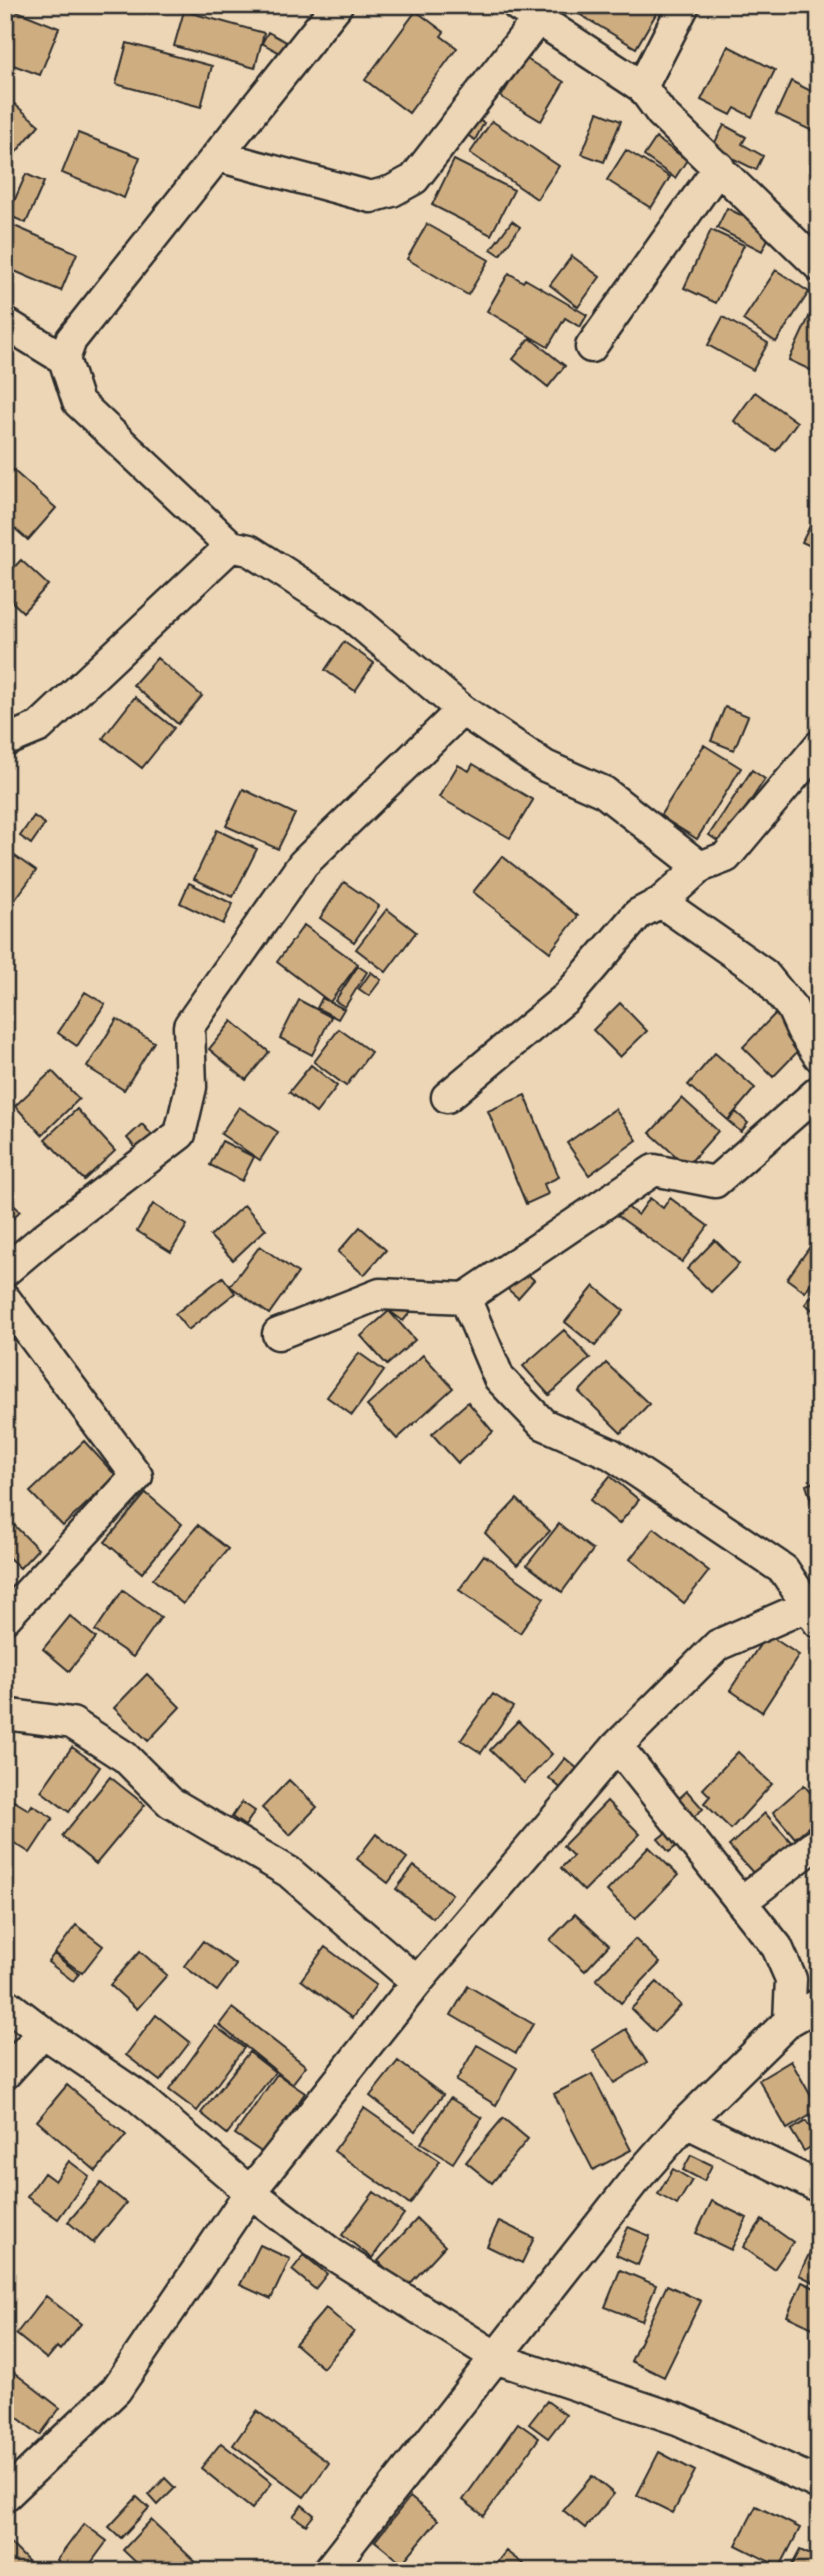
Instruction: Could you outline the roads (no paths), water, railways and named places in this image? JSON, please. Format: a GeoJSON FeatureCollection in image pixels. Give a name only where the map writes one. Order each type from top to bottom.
{"type":"FeatureCollection","features":[{"type":"Feature","properties":{"kind":"street"},"geometry":{"type":"LineString","coordinates":[[337,5],[71,340],[64,359],[78,402],[231,546],[249,550],[349,614],[462,710],[545,766],[604,792],[700,867]]}},
{"type":"Feature","properties":{"kind":"street"},"geometry":{"type":"LineString","coordinates":[[642,87],[684,5]]}},
{"type":"Feature","properties":{"kind":"street"},"geometry":{"type":"LineString","coordinates":[[218,156],[370,197],[392,191],[414,179],[527,13],[642,87],[661,113],[819,265]]}},
{"type":"Feature","properties":{"kind":"street"},"geometry":{"type":"LineString","coordinates":[[591,346],[719,167]]}},
{"type":"Feature","properties":{"kind":"street"},"geometry":{"type":"LineString","coordinates":[[5,323],[64,359]]}},
{"type":"Feature","properties":{"kind":"street"},"geometry":{"type":"LineString","coordinates":[[5,741],[39,727],[231,546]]}},
{"type":"Feature","properties":{"kind":"street"},"geometry":{"type":"LineString","coordinates":[[5,1271],[180,1134],[191,1087],[190,1026],[303,864],[462,710]]}},
{"type":"Feature","properties":{"kind":"street"},"geometry":{"type":"LineString","coordinates":[[447,1097],[567,997],[638,914],[661,902],[700,867],[726,857],[819,746]]}},
{"type":"Feature","properties":{"kind":"street"},"geometry":{"type":"LineString","coordinates":[[661,902],[764,974],[792,1008],[819,1056]]}},
{"type":"Feature","properties":{"kind":"street"},"geometry":{"type":"LineString","coordinates":[[278,1334],[380,1294],[465,1298],[654,1170],[715,1182],[819,1091]]}},
{"type":"Feature","properties":{"kind":"street"},"geometry":{"type":"LineString","coordinates":[[5,2496],[117,2390],[250,2192],[417,1982],[617,1746],[718,1645],[813,1614],[784,1570],[611,1454],[543,1424],[499,1378],[465,1298]]}},
{"type":"Feature","properties":{"kind":"street"},"geometry":{"type":"LineString","coordinates":[[5,1300],[137,1476],[5,1618]]}},
{"type":"Feature","properties":{"kind":"street"},"geometry":{"type":"LineString","coordinates":[[5,1714],[72,1723],[125,1757],[170,1802],[289,1872],[417,1982]]}},
{"type":"Feature","properties":{"kind":"street"},"geometry":{"type":"LineString","coordinates":[[617,1746],[777,1947],[791,1979],[789,2021]]}},
{"type":"Feature","properties":{"kind":"street"},"geometry":{"type":"LineString","coordinates":[[741,1902],[819,1842]]}},
{"type":"Feature","properties":{"kind":"street"},"geometry":{"type":"LineString","coordinates":[[5,2003],[136,2095],[250,2192],[332,2254],[496,2357],[680,2420],[819,2484]]}},
{"type":"Feature","properties":{"kind":"street"},"geometry":{"type":"LineString","coordinates":[[328,2571],[634,2181],[686,2122],[789,2021],[819,2004]]}},
{"type":"Feature","properties":{"kind":"street"},"geometry":{"type":"LineString","coordinates":[[5,2074],[43,2032]]}},
{"type":"Feature","properties":{"kind":"street"},"geometry":{"type":"LineString","coordinates":[[686,2122],[819,2187]]}}]}
